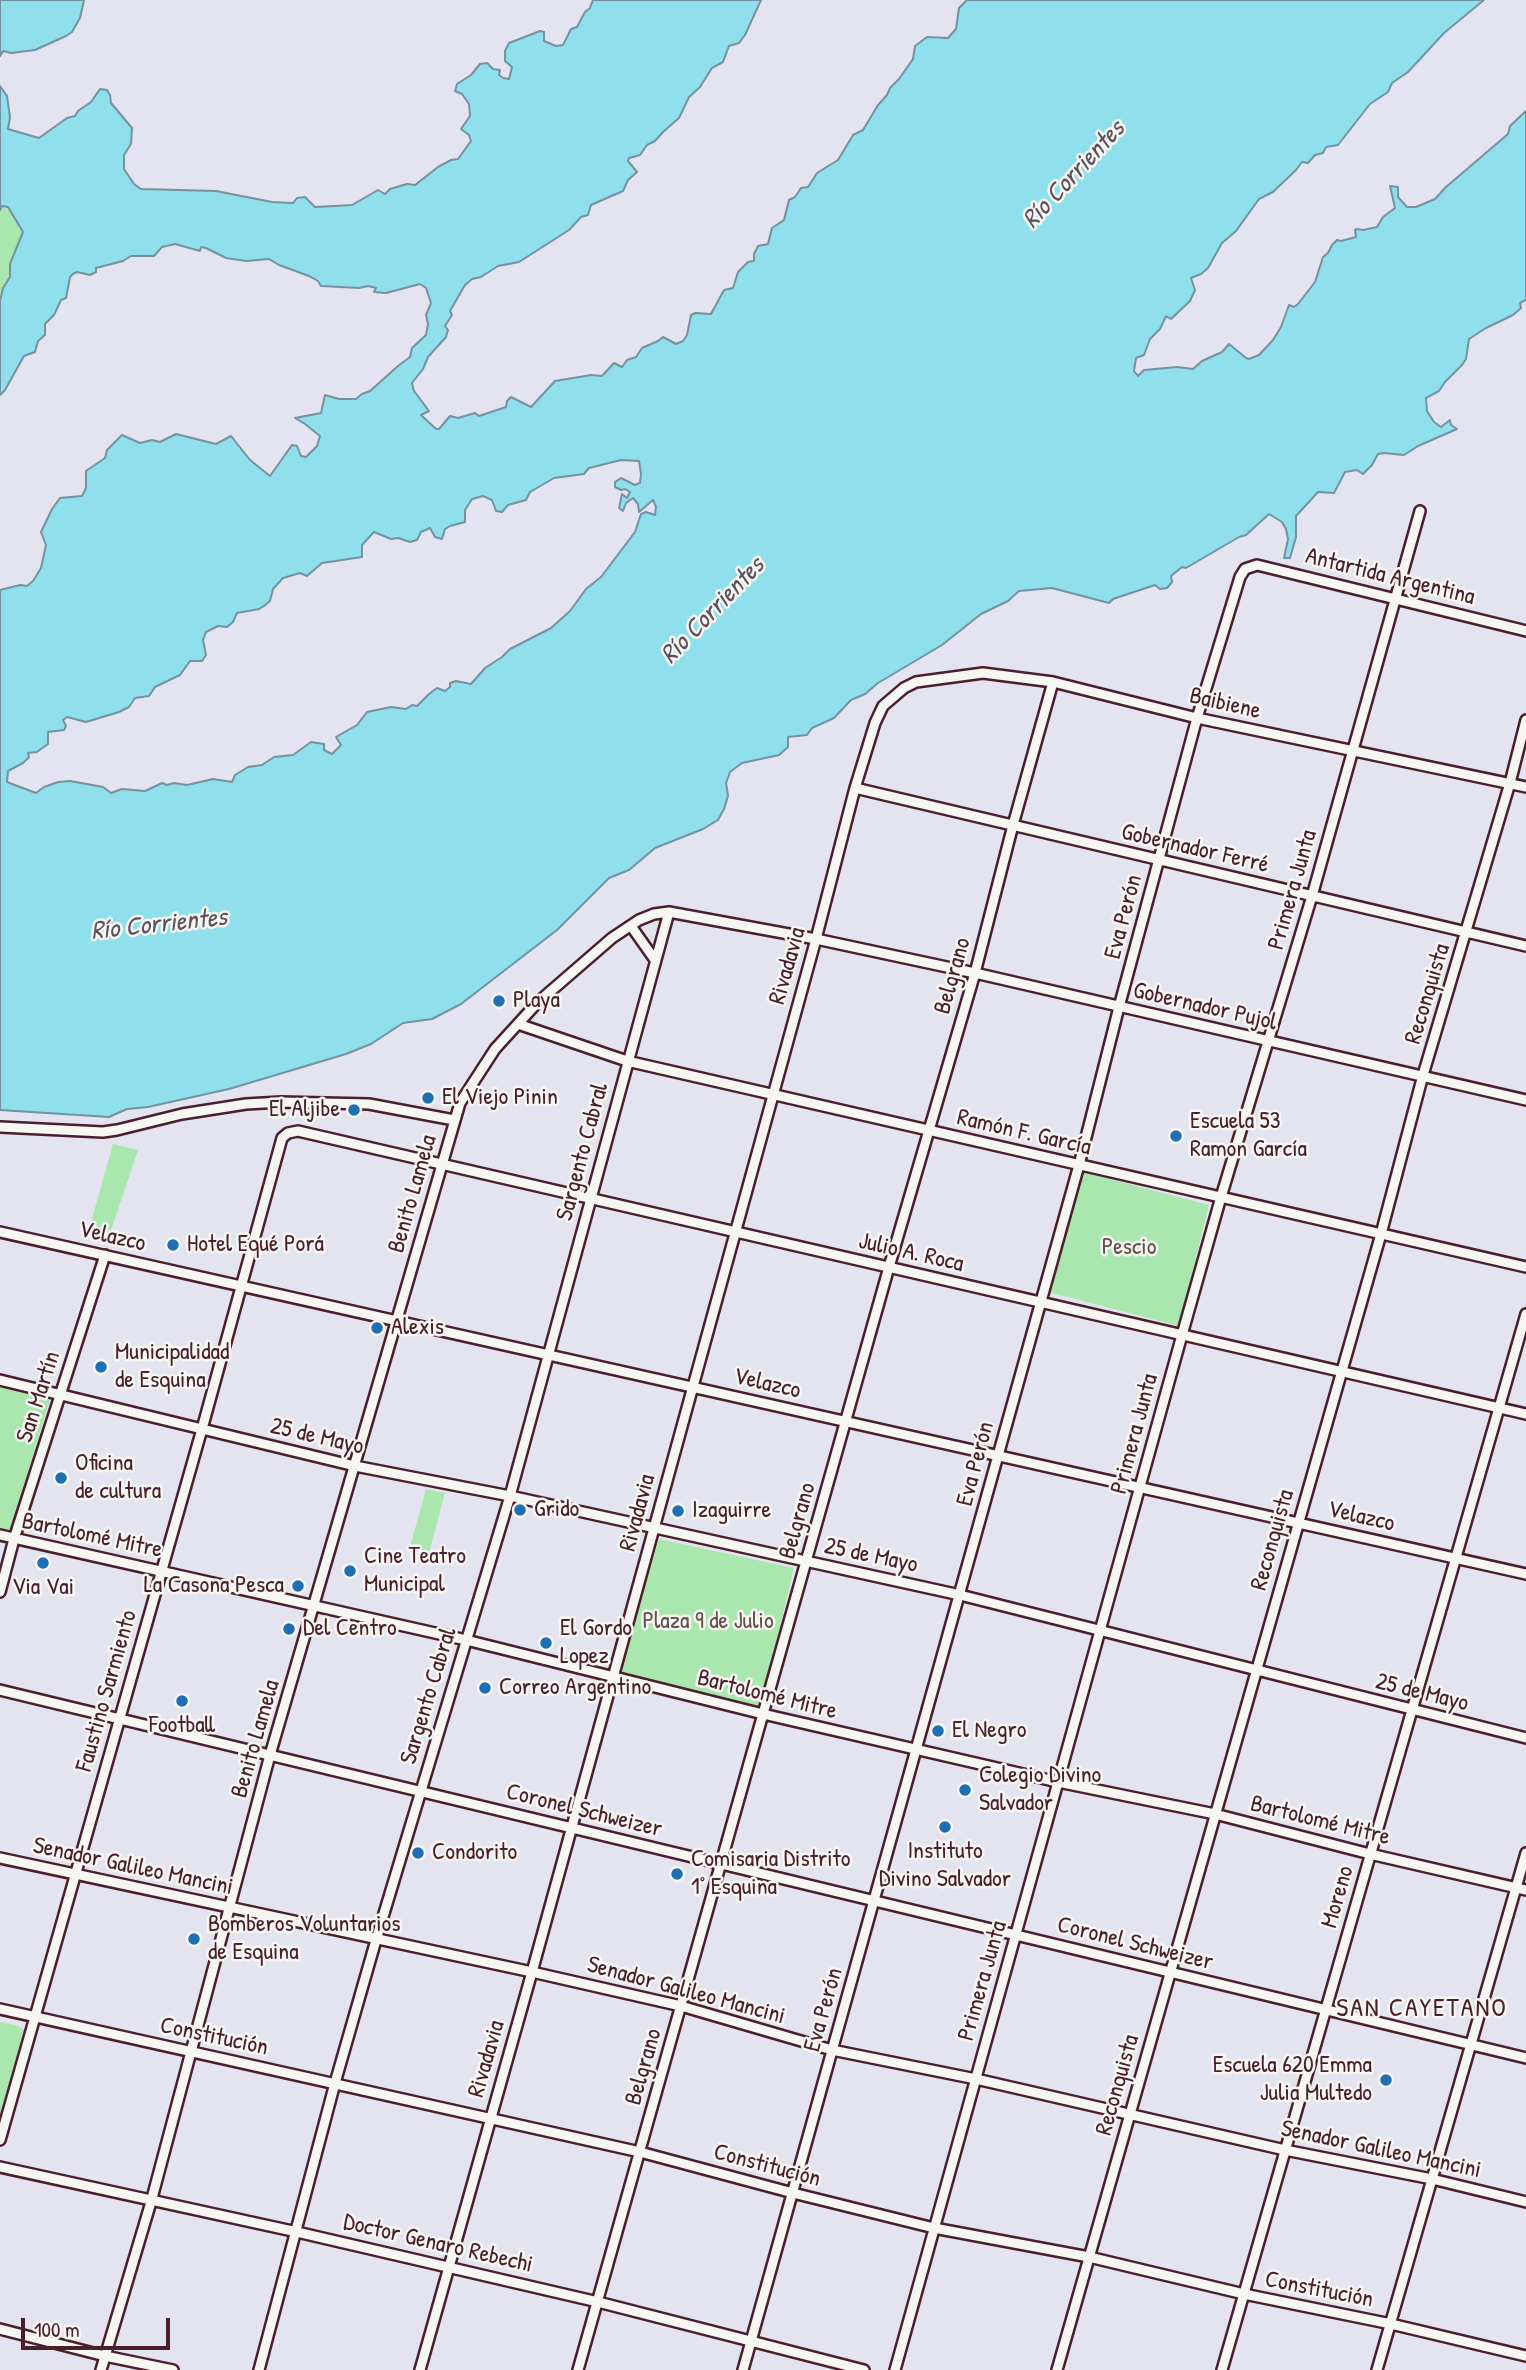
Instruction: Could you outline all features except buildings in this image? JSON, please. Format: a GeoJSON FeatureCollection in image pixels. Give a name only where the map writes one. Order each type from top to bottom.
{"type":"FeatureCollection","features":[{"type":"Feature","properties":{"kind":"street","name":"Primera Junta"},"geometry":{"type":"LineString","coordinates":[[895,2370],[1182,1335],[1312,896],[1420,511]]}},
{"type":"Feature","properties":{"kind":"street","name":"Antartida Argentina"},"geometry":{"type":"LineString","coordinates":[[1245,569],[1257,565],[1526,631]]}},
{"type":"Feature","properties":{"kind":"street","name":"Eva Perón"},"geometry":{"type":"LineString","coordinates":[[743,2370],[1079,1165],[1197,719],[1240,577],[1245,569]]}},
{"type":"Feature","properties":{"kind":"street","name":"Baibiene"},"geometry":{"type":"LineString","coordinates":[[916,682],[983,673],[1053,682],[1197,719],[1526,787]]}},
{"type":"Feature","properties":{"kind":"street","name":"Rivadavia"},"geometry":{"type":"LineString","coordinates":[[420,2370],[614,1676],[855,788],[883,706],[904,688],[916,682]]}},
{"type":"Feature","properties":{"kind":"street","name":"Belgrano"},"geometry":{"type":"LineString","coordinates":[[578,2370],[889,1267],[975,973],[1053,682]]}},
{"type":"Feature","properties":{"kind":"street","name":"Reconquista"},"geometry":{"type":"LineString","coordinates":[[1057,2370],[1526,720]]}},
{"type":"Feature","properties":{"kind":"street","name":"Gobernador Ferré"},"geometry":{"type":"LineString","coordinates":[[855,788],[1526,946]]}},
{"type":"Feature","properties":{"kind":"street","name":"Gobernador Pujol"},"geometry":{"type":"LineString","coordinates":[[669,912],[816,939],[975,973],[1526,1100]]}},
{"type":"Feature","properties":{"kind":"street","name":"Benito Lamela"},"geometry":{"type":"LineString","coordinates":[[102,2370],[151,2202],[271,1755],[440,1164],[460,1103],[495,1049],[537,1003],[612,938],[654,914],[669,912]]}},
{"type":"Feature","properties":{"kind":"street","name":"Sargento Cabral"},"geometry":{"type":"LineString","coordinates":[[260,2370],[335,2083],[510,1496],[669,912]]}},
{"type":"Feature","properties":{"kind":"street"},"geometry":{"type":"LineString","coordinates":[[631,926],[655,960]]}},
{"type":"Feature","properties":{"kind":"street","name":"Ramón F. García"},"geometry":{"type":"LineString","coordinates":[[518,1024],[627,1061],[1526,1267]]}},
{"type":"Feature","properties":{"kind":"street"},"geometry":{"type":"LineString","coordinates":[[0,1127],[103,1132],[182,1114],[246,1104],[281,1102],[369,1104],[454,1121]]}},
{"type":"Feature","properties":{"kind":"street","name":"Julio A. Roca"},"geometry":{"type":"LineString","coordinates":[[288,1133],[298,1131],[1526,1414]]}},
{"type":"Feature","properties":{"kind":"street","name":"Faustino Sarmiento"},"geometry":{"type":"LineString","coordinates":[[0,2140],[282,1138],[288,1133]]}},
{"type":"Feature","properties":{"kind":"street","name":"Velazco"},"geometry":{"type":"LineString","coordinates":[[0,1231],[1526,1574]]}},
{"type":"Feature","properties":{"kind":"street","name":"San Martín"},"geometry":{"type":"LineString","coordinates":[[0,1592],[14,1539],[106,1255]]}},
{"type":"Feature","properties":{"kind":"street","name":"Moreno"},"geometry":{"type":"LineString","coordinates":[[1222,2370],[1526,1314]]}},
{"type":"Feature","properties":{"kind":"street","name":"25 de Mayo"},"geometry":{"type":"LineString","coordinates":[[0,1380],[355,1466],[510,1496],[960,1595],[1526,1738]]}},
{"type":"Feature","properties":{"kind":"street","name":"Bartolomé Mitre"},"geometry":{"type":"LineString","coordinates":[[0,1535],[466,1640],[916,1750],[1215,1814],[1521,1889]]}},
{"type":"Feature","properties":{"kind":"street","name":"Coronel Schweizer"},"geometry":{"type":"LineString","coordinates":[[0,1690],[1526,2057]]}},
{"type":"Feature","properties":{"kind":"street"},"geometry":{"type":"LineString","coordinates":[[1377,2370],[1471,2044],[1521,1889],[1526,1853]]}},
{"type":"Feature","properties":{"kind":"street","name":"Senador Galileo Mancini"},"geometry":{"type":"LineString","coordinates":[[0,1857],[532,1972],[681,2006],[832,2050],[976,2079],[1526,2202]]}},
{"type":"Feature","properties":{"kind":"street","name":"Constitución"},"geometry":{"type":"LineString","coordinates":[[0,2009],[640,2152],[934,2228],[1089,2257],[1526,2356]]}},
{"type":"Feature","properties":{"kind":"street","name":"Doctor Genaro Rebechi"},"geometry":{"type":"LineString","coordinates":[[0,2167],[450,2267],[864,2370]]}},
{"type":"Feature","properties":{"kind":"street"},"geometry":{"type":"LineString","coordinates":[[0,2329],[173,2370]]}},
{"type":"Feature","properties":{"kind":"green space"},"geometry":{"type":"Polygon","coordinates":[[[2,206],[12,211],[23,232],[10,264],[10,277],[3,288],[0,301],[0,210],[2,206]]]}},
{"type":"Feature","properties":{"kind":"green space"},"geometry":{"type":"Polygon","coordinates":[[[113,1144],[138,1150],[108,1239],[88,1233],[113,1144]]]}},
{"type":"Feature","properties":{"kind":"green space","name":"Pescio"},"geometry":{"type":"Polygon","coordinates":[[[1079,1171],[1209,1205],[1179,1326],[1048,1292],[1079,1171]]]}},
{"type":"Feature","properties":{"kind":"green space"},"geometry":{"type":"Polygon","coordinates":[[[0,1385],[51,1397],[9,1533],[0,1530],[0,1385]]]}},
{"type":"Feature","properties":{"kind":"green space"},"geometry":{"type":"Polygon","coordinates":[[[426,1489],[445,1493],[429,1553],[410,1547],[426,1489]]]}},
{"type":"Feature","properties":{"kind":"green space","name":"Plaza 9 de Julio"},"geometry":{"type":"Polygon","coordinates":[[[659,1539],[794,1568],[760,1710],[618,1673],[659,1539]]]}},
{"type":"Feature","properties":{"kind":"green space"},"geometry":{"type":"Polygon","coordinates":[[[0,2022],[16,2025],[24,2030],[0,2119],[0,2022]]]}},
{"type":"Feature","properties":{"kind":"water"},"geometry":{"type":"Polygon","coordinates":[[[0,0],[84,0],[80,18],[72,32],[66,36],[35,50],[11,53],[3,51],[0,56],[0,0]]]}},
{"type":"Feature","properties":{"kind":"water","name":"Río Corrientes"},"geometry":{"type":"Polygon","coordinates":[[[593,0],[761,0],[745,35],[739,43],[729,46],[723,62],[712,68],[700,87],[689,97],[679,118],[655,141],[647,145],[640,155],[629,158],[628,161],[637,172],[628,180],[623,191],[591,205],[588,215],[581,217],[569,230],[519,262],[498,266],[465,285],[450,311],[452,315],[445,326],[448,330],[446,337],[428,357],[412,383],[414,391],[429,411],[421,415],[436,429],[450,416],[458,418],[475,413],[479,416],[506,407],[511,397],[531,407],[555,381],[591,375],[602,376],[614,363],[622,367],[627,360],[636,357],[642,348],[663,337],[676,344],[683,341],[691,315],[711,314],[724,290],[733,288],[738,272],[748,262],[754,261],[758,246],[768,244],[772,228],[784,220],[789,200],[795,197],[801,188],[808,187],[817,173],[838,160],[853,135],[863,130],[878,105],[913,59],[915,46],[927,37],[948,38],[956,29],[959,8],[967,0],[1484,0],[1444,33],[1408,72],[1392,83],[1388,92],[1370,104],[1338,145],[1326,147],[1323,153],[1315,155],[1308,163],[1302,162],[1273,192],[1259,199],[1236,231],[1222,243],[1208,268],[1191,278],[1195,290],[1190,301],[1171,319],[1166,316],[1160,329],[1150,339],[1144,355],[1136,358],[1134,371],[1138,376],[1144,370],[1177,367],[1193,369],[1202,361],[1222,352],[1229,344],[1246,358],[1259,355],[1281,327],[1289,305],[1294,307],[1298,304],[1315,282],[1323,257],[1332,245],[1337,240],[1356,237],[1357,229],[1377,227],[1383,217],[1395,208],[1390,186],[1398,187],[1398,197],[1407,207],[1416,207],[1435,199],[1508,134],[1510,126],[1526,111],[1526,300],[1520,303],[1521,308],[1513,315],[1469,339],[1466,359],[1462,365],[1439,391],[1426,398],[1427,411],[1434,422],[1441,427],[1450,420],[1451,425],[1457,429],[1404,455],[1378,454],[1363,474],[1357,470],[1345,472],[1334,493],[1318,492],[1296,516],[1296,537],[1290,558],[1284,558],[1288,539],[1286,529],[1282,522],[1269,514],[1246,535],[1186,568],[1182,567],[1171,576],[1172,582],[1167,588],[1160,589],[1155,585],[1113,599],[1109,603],[1052,588],[1019,591],[1008,601],[981,614],[942,645],[878,683],[865,694],[851,700],[834,718],[812,728],[807,735],[788,737],[788,747],[779,755],[742,763],[730,772],[726,783],[728,796],[718,820],[703,829],[655,848],[629,870],[609,878],[557,930],[461,1004],[432,1019],[403,1023],[371,1044],[346,1054],[229,1089],[127,1109],[109,1117],[0,1110],[0,590],[27,586],[33,581],[41,568],[46,545],[41,532],[52,509],[60,498],[82,496],[86,488],[86,471],[105,458],[107,450],[122,435],[140,443],[152,440],[160,442],[176,434],[216,444],[231,436],[250,460],[270,476],[292,445],[297,446],[301,456],[306,457],[317,446],[320,436],[295,418],[321,413],[325,395],[339,399],[356,399],[370,391],[410,357],[412,348],[426,335],[426,315],[431,303],[426,288],[420,284],[386,293],[374,292],[376,288],[368,286],[321,286],[309,276],[269,259],[246,261],[226,258],[206,248],[201,247],[200,251],[175,244],[162,247],[154,256],[131,256],[123,261],[96,268],[96,272],[90,275],[77,272],[73,274],[66,298],[61,300],[54,315],[45,324],[45,335],[38,341],[35,352],[24,356],[0,395],[0,301],[3,288],[10,277],[10,264],[23,232],[8,207],[2,206],[0,210],[0,86],[7,96],[10,117],[8,129],[39,138],[67,118],[75,116],[91,102],[100,89],[107,90],[111,103],[132,128],[131,144],[124,155],[124,169],[141,189],[216,191],[272,202],[293,203],[297,198],[305,197],[315,207],[352,205],[378,190],[385,194],[390,189],[407,184],[415,185],[438,167],[458,159],[471,141],[469,135],[461,129],[470,116],[469,104],[462,94],[455,91],[457,84],[471,75],[480,64],[487,63],[493,69],[500,70],[499,75],[503,78],[509,79],[512,67],[505,61],[505,51],[509,43],[540,31],[544,32],[544,41],[556,46],[563,45],[571,29],[577,27],[593,0]],[[621,460],[589,468],[584,474],[554,478],[530,492],[526,500],[508,505],[502,512],[496,511],[492,500],[483,496],[472,499],[465,510],[465,522],[445,529],[442,539],[435,537],[430,528],[421,532],[417,540],[410,542],[391,539],[374,532],[362,545],[362,557],[322,563],[307,576],[300,573],[283,578],[273,589],[270,601],[264,606],[237,613],[227,627],[218,626],[206,632],[203,640],[206,655],[202,661],[190,661],[180,675],[155,687],[149,696],[135,698],[129,707],[119,712],[86,722],[67,717],[63,720],[66,726],[64,730],[48,732],[48,744],[37,752],[28,753],[29,757],[23,763],[8,771],[7,782],[36,793],[58,782],[70,781],[103,787],[111,793],[122,789],[145,791],[162,783],[187,785],[213,779],[232,782],[235,775],[248,767],[262,765],[274,757],[293,755],[311,742],[324,744],[324,750],[332,754],[341,745],[336,737],[357,725],[367,712],[391,707],[406,709],[412,705],[417,706],[437,688],[445,691],[450,687],[450,683],[456,681],[471,684],[485,668],[510,649],[551,628],[570,611],[586,589],[601,577],[635,532],[641,514],[646,512],[655,515],[653,500],[639,512],[638,504],[633,498],[626,503],[623,511],[619,508],[622,494],[627,498],[630,492],[615,487],[615,482],[621,478],[635,485],[640,483],[639,461],[621,460]]]}},
{"type":"Feature","properties":{"kind":"place","name":"Playa"},"geometry":{"type":"Point","coordinates":[499,1001]}},
{"type":"Feature","properties":{"kind":"place","name":"El Viejo Pinin"},"geometry":{"type":"Point","coordinates":[428,1098]}},
{"type":"Feature","properties":{"kind":"place","name":"El Aljibe"},"geometry":{"type":"Point","coordinates":[354,1110]}},
{"type":"Feature","properties":{"kind":"place","name":"Escuela 53 Ramon García"},"geometry":{"type":"Point","coordinates":[1176,1136]}},
{"type":"Feature","properties":{"kind":"place","name":"Hotel Equé Porá"},"geometry":{"type":"Point","coordinates":[173,1245]}},
{"type":"Feature","properties":{"kind":"place","name":"Alexis"},"geometry":{"type":"Point","coordinates":[377,1328]}},
{"type":"Feature","properties":{"kind":"place","name":"Municipalidad de Esquina"},"geometry":{"type":"Point","coordinates":[101,1367]}},
{"type":"Feature","properties":{"kind":"place","name":"Oficina de cultura"},"geometry":{"type":"Point","coordinates":[61,1478]}},
{"type":"Feature","properties":{"kind":"place","name":"Grido"},"geometry":{"type":"Point","coordinates":[520,1510]}},
{"type":"Feature","properties":{"kind":"place","name":"Izaguirre"},"geometry":{"type":"Point","coordinates":[678,1511]}},
{"type":"Feature","properties":{"kind":"place","name":"Via Vai"},"geometry":{"type":"Point","coordinates":[43,1563]}},
{"type":"Feature","properties":{"kind":"place","name":"Cine Teatro Municipal"},"geometry":{"type":"Point","coordinates":[350,1571]}},
{"type":"Feature","properties":{"kind":"place","name":"La Casona Pesca"},"geometry":{"type":"Point","coordinates":[298,1586]}},
{"type":"Feature","properties":{"kind":"place","name":"Del Centro"},"geometry":{"type":"Point","coordinates":[289,1629]}},
{"type":"Feature","properties":{"kind":"place","name":"El Gordo Lopez"},"geometry":{"type":"Point","coordinates":[546,1643]}},
{"type":"Feature","properties":{"kind":"place","name":"Correo Argentino"},"geometry":{"type":"Point","coordinates":[485,1688]}},
{"type":"Feature","properties":{"kind":"place","name":"Football"},"geometry":{"type":"Point","coordinates":[182,1701]}},
{"type":"Feature","properties":{"kind":"place","name":"El Negro"},"geometry":{"type":"Point","coordinates":[938,1731]}},
{"type":"Feature","properties":{"kind":"place","name":"Colegio Divino Salvador"},"geometry":{"type":"Point","coordinates":[965,1790]}},
{"type":"Feature","properties":{"kind":"place","name":"Instituto Divino Salvador"},"geometry":{"type":"Point","coordinates":[945,1827]}},
{"type":"Feature","properties":{"kind":"place","name":"Condorito"},"geometry":{"type":"Point","coordinates":[418,1853]}},
{"type":"Feature","properties":{"kind":"place","name":"Comisaria Distrito 1° Esquina"},"geometry":{"type":"Point","coordinates":[677,1874]}},
{"type":"Feature","properties":{"kind":"place","name":"Bomberos Voluntarios de Esquina"},"geometry":{"type":"Point","coordinates":[194,1939]}},
{"type":"Feature","properties":{"kind":"place","name":"Escuela 620 Emma Julia Multedo"},"geometry":{"type":"Point","coordinates":[1386,2080]}},
{"type":"Feature","properties":{"kind":"district","name":"SAN CAYETANO"},"geometry":{"type":"Point","coordinates":[1422,2009]}}]}
